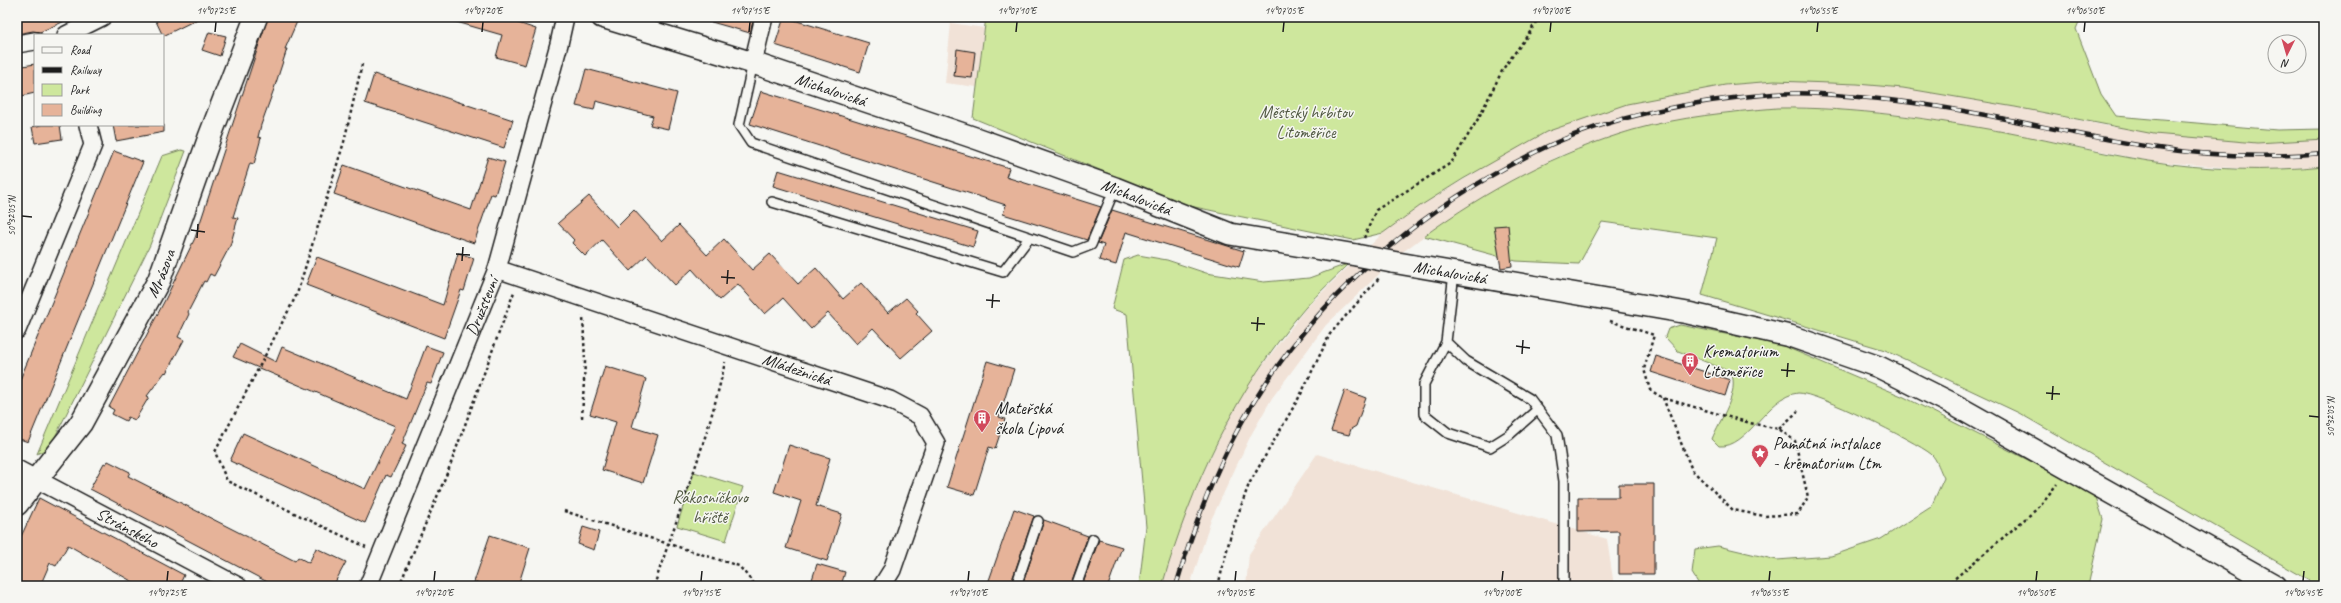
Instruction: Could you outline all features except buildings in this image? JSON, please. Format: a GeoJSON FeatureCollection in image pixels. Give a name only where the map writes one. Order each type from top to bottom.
{"type":"FeatureCollection","features":[{"type":"Feature","properties":{"kind":"main road","name":"Mrázova"},"geometry":{"type":"LineString","coordinates":[[17,504],[26,474],[82,423],[160,280],[256,17]]}},
{"type":"Feature","properties":{"kind":"street"},"geometry":{"type":"LineString","coordinates":[[68,34],[102,17]]}},
{"type":"Feature","properties":{"kind":"street","name":"Družstevní"},"geometry":{"type":"LineString","coordinates":[[368,586],[496,269],[559,44],[564,17]]}},
{"type":"Feature","properties":{"kind":"street","name":"Michalovická"},"geometry":{"type":"LineString","coordinates":[[602,17],[754,63],[978,139],[1115,188],[1230,234],[1454,273],[1617,299],[1790,336],[1879,367],[1951,403],[2276,586]]}},
{"type":"Feature","properties":{"kind":"street"},"geometry":{"type":"LineString","coordinates":[[754,63],[764,17]]}},
{"type":"Feature","properties":{"kind":"street"},"geometry":{"type":"LineString","coordinates":[[17,44],[34,41]]}},
{"type":"Feature","properties":{"kind":"street"},"geometry":{"type":"LineString","coordinates":[[17,330],[93,145],[88,126]]}},
{"type":"Feature","properties":{"kind":"street","name":"Mládežnická"},"geometry":{"type":"LineString","coordinates":[[496,269],[890,400],[920,416],[936,443],[892,570],[882,586]]}},
{"type":"Feature","properties":{"kind":"street","name":"Stránského"},"geometry":{"type":"LineString","coordinates":[[26,474],[238,586]]}},
{"type":"Feature","properties":{"kind":"lane"},"geometry":{"type":"LineString","coordinates":[[754,63],[739,125],[752,143],[1073,252],[1091,245],[1115,188]]}},
{"type":"Feature","properties":{"kind":"lane"},"geometry":{"type":"LineString","coordinates":[[772,202],[1003,272],[1029,238]]}},
{"type":"Feature","properties":{"kind":"lane"},"geometry":{"type":"LineString","coordinates":[[1454,273],[1446,342],[1424,384],[1424,414],[1448,433],[1490,447],[1509,435],[1537,410]]}},
{"type":"Feature","properties":{"kind":"lane"},"geometry":{"type":"LineString","coordinates":[[1446,342],[1466,361],[1530,399],[1557,435],[1564,481],[1564,586]]}},
{"type":"Feature","properties":{"kind":"lane"},"geometry":{"type":"LineString","coordinates":[[1016,586],[1038,521]]}},
{"type":"Feature","properties":{"kind":"lane"},"geometry":{"type":"LineString","coordinates":[[1076,586],[1093,539]]}},
{"type":"Feature","properties":{"kind":"path"},"geometry":{"type":"LineString","coordinates":[[1356,255],[1376,210],[1451,163],[1478,119],[1503,69],[1539,17]]}},
{"type":"Feature","properties":{"kind":"path"},"geometry":{"type":"LineString","coordinates":[[362,64],[344,142],[297,294],[215,452],[227,481],[381,554]]}},
{"type":"Feature","properties":{"kind":"path"},"geometry":{"type":"LineString","coordinates":[[1218,586],[1231,534],[1249,484],[1301,394],[1330,334],[1372,289],[1392,262]]}},
{"type":"Feature","properties":{"kind":"path"},"geometry":{"type":"LineString","coordinates":[[399,586],[448,471],[520,277]]}},
{"type":"Feature","properties":{"kind":"path"},"geometry":{"type":"LineString","coordinates":[[582,418],[585,362],[583,298]]}},
{"type":"Feature","properties":{"kind":"path"},"geometry":{"type":"LineString","coordinates":[[1610,321],[1654,335],[1644,369],[1650,390],[1663,398],[1750,423],[1780,429],[1795,441],[1808,497],[1798,514],[1764,516],[1733,510],[1692,470],[1663,398]]}},
{"type":"Feature","properties":{"kind":"path"},"geometry":{"type":"LineString","coordinates":[[654,586],[721,382],[728,346]]}},
{"type":"Feature","properties":{"kind":"path"},"geometry":{"type":"LineString","coordinates":[[1780,429],[1798,411]]}},
{"type":"Feature","properties":{"kind":"path"},"geometry":{"type":"LineString","coordinates":[[1946,586],[2038,508],[2069,469]]}},
{"type":"Feature","properties":{"kind":"path"},"geometry":{"type":"LineString","coordinates":[[564,511],[739,566],[756,586]]}},
{"type":"Feature","properties":{"kind":"shaded area"},"geometry":{"type":"Polygon","coordinates":[[[951,23],[984,28],[977,87],[945,83],[951,23]]]}},
{"type":"Feature","properties":{"kind":"shaded area"},"geometry":{"type":"Polygon","coordinates":[[[1814,80],[1903,88],[2015,107],[2107,126],[2256,143],[2324,139],[2324,166],[2256,170],[2150,161],[2010,133],[1900,115],[1813,108],[1777,108],[1729,112],[1634,130],[1591,144],[1557,157],[1517,178],[1435,228],[1400,254],[1326,325],[1272,398],[1251,435],[1211,520],[1190,586],[1162,586],[1186,510],[1227,422],[1249,383],[1306,308],[1383,233],[1420,206],[1504,155],[1546,132],[1582,119],[1627,104],[1725,85],[1814,80]]]}},
{"type":"Feature","properties":{"kind":"shaded area"},"geometry":{"type":"Polygon","coordinates":[[[1317,454],[1607,539],[1614,586],[1246,586],[1249,554],[1317,454]]]}},
{"type":"Feature","properties":{"kind":"green space","name":"Městský hřbitov Litoměřice"},"geometry":{"type":"Polygon","coordinates":[[[986,17],[2081,17],[2076,29],[2101,94],[2116,116],[2277,130],[2324,129],[2324,139],[2257,143],[2154,134],[2015,107],[1903,88],[1857,84],[1775,81],[1725,85],[1627,104],[1546,132],[1463,179],[1420,206],[1383,233],[1353,240],[1185,205],[973,118],[986,17]]]}},
{"type":"Feature","properties":{"kind":"green space"},"geometry":{"type":"Polygon","coordinates":[[[1777,108],[1806,108],[1865,112],[1952,123],[2010,133],[2132,158],[2171,164],[2236,169],[2281,169],[2324,166],[2324,586],[2319,586],[2019,413],[1885,350],[1702,295],[1717,238],[1602,222],[1579,264],[1516,261],[1424,236],[1473,203],[1524,174],[1578,149],[1605,139],[1650,125],[1686,118],[1777,108]]]}},
{"type":"Feature","properties":{"kind":"green space"},"geometry":{"type":"Polygon","coordinates":[[[181,150],[186,151],[150,245],[50,447],[37,454],[162,156],[181,150]]]}},
{"type":"Feature","properties":{"kind":"green space"},"geometry":{"type":"Polygon","coordinates":[[[1138,255],[1167,260],[1206,273],[1264,282],[1309,278],[1350,263],[1310,302],[1280,339],[1257,372],[1237,405],[1218,440],[1187,511],[1162,586],[1139,586],[1146,527],[1127,314],[1112,309],[1124,260],[1138,255]]]}},
{"type":"Feature","properties":{"kind":"green space"},"geometry":{"type":"Polygon","coordinates":[[[1680,325],[1781,345],[1904,397],[2095,494],[2103,519],[2088,586],[1700,586],[1692,573],[1695,549],[1718,546],[1777,560],[1831,556],[1881,539],[1931,507],[1944,478],[1933,456],[1906,439],[1844,408],[1824,400],[1798,393],[1787,396],[1777,403],[1739,439],[1729,445],[1719,446],[1712,439],[1731,397],[1733,380],[1731,372],[1678,351],[1665,337],[1668,329],[1680,325]]]}},
{"type":"Feature","properties":{"kind":"green space","name":"Rákosníčkovo hřiště"},"geometry":{"type":"Polygon","coordinates":[[[694,472],[743,487],[726,541],[677,526],[694,472]]]}},
{"type":"Feature","properties":{"kind":"railway"},"geometry":{"type":"LineString","coordinates":[[1176,586],[1201,510],[1234,436],[1262,389],[1289,350],[1320,313],[1353,279],[1389,247],[1427,218],[1466,191],[1507,167],[1550,145],[1576,134],[1659,110],[1716,100],[1773,94],[1804,93],[1851,96],[1930,105],[2119,142],[2172,150],[2259,156],[2324,153]]}},
{"type":"Feature","properties":{"kind":"place","name":"Krematorium Litoměřice"},"geometry":{"type":"Point","coordinates":[1690,376]}},
{"type":"Feature","properties":{"kind":"place","name":"Mateřská škola Lipová"},"geometry":{"type":"Point","coordinates":[982,433]}},
{"type":"Feature","properties":{"kind":"place","name":"Památná instalace - krematorium Ltm"},"geometry":{"type":"Point","coordinates":[1760,468]}}]}
